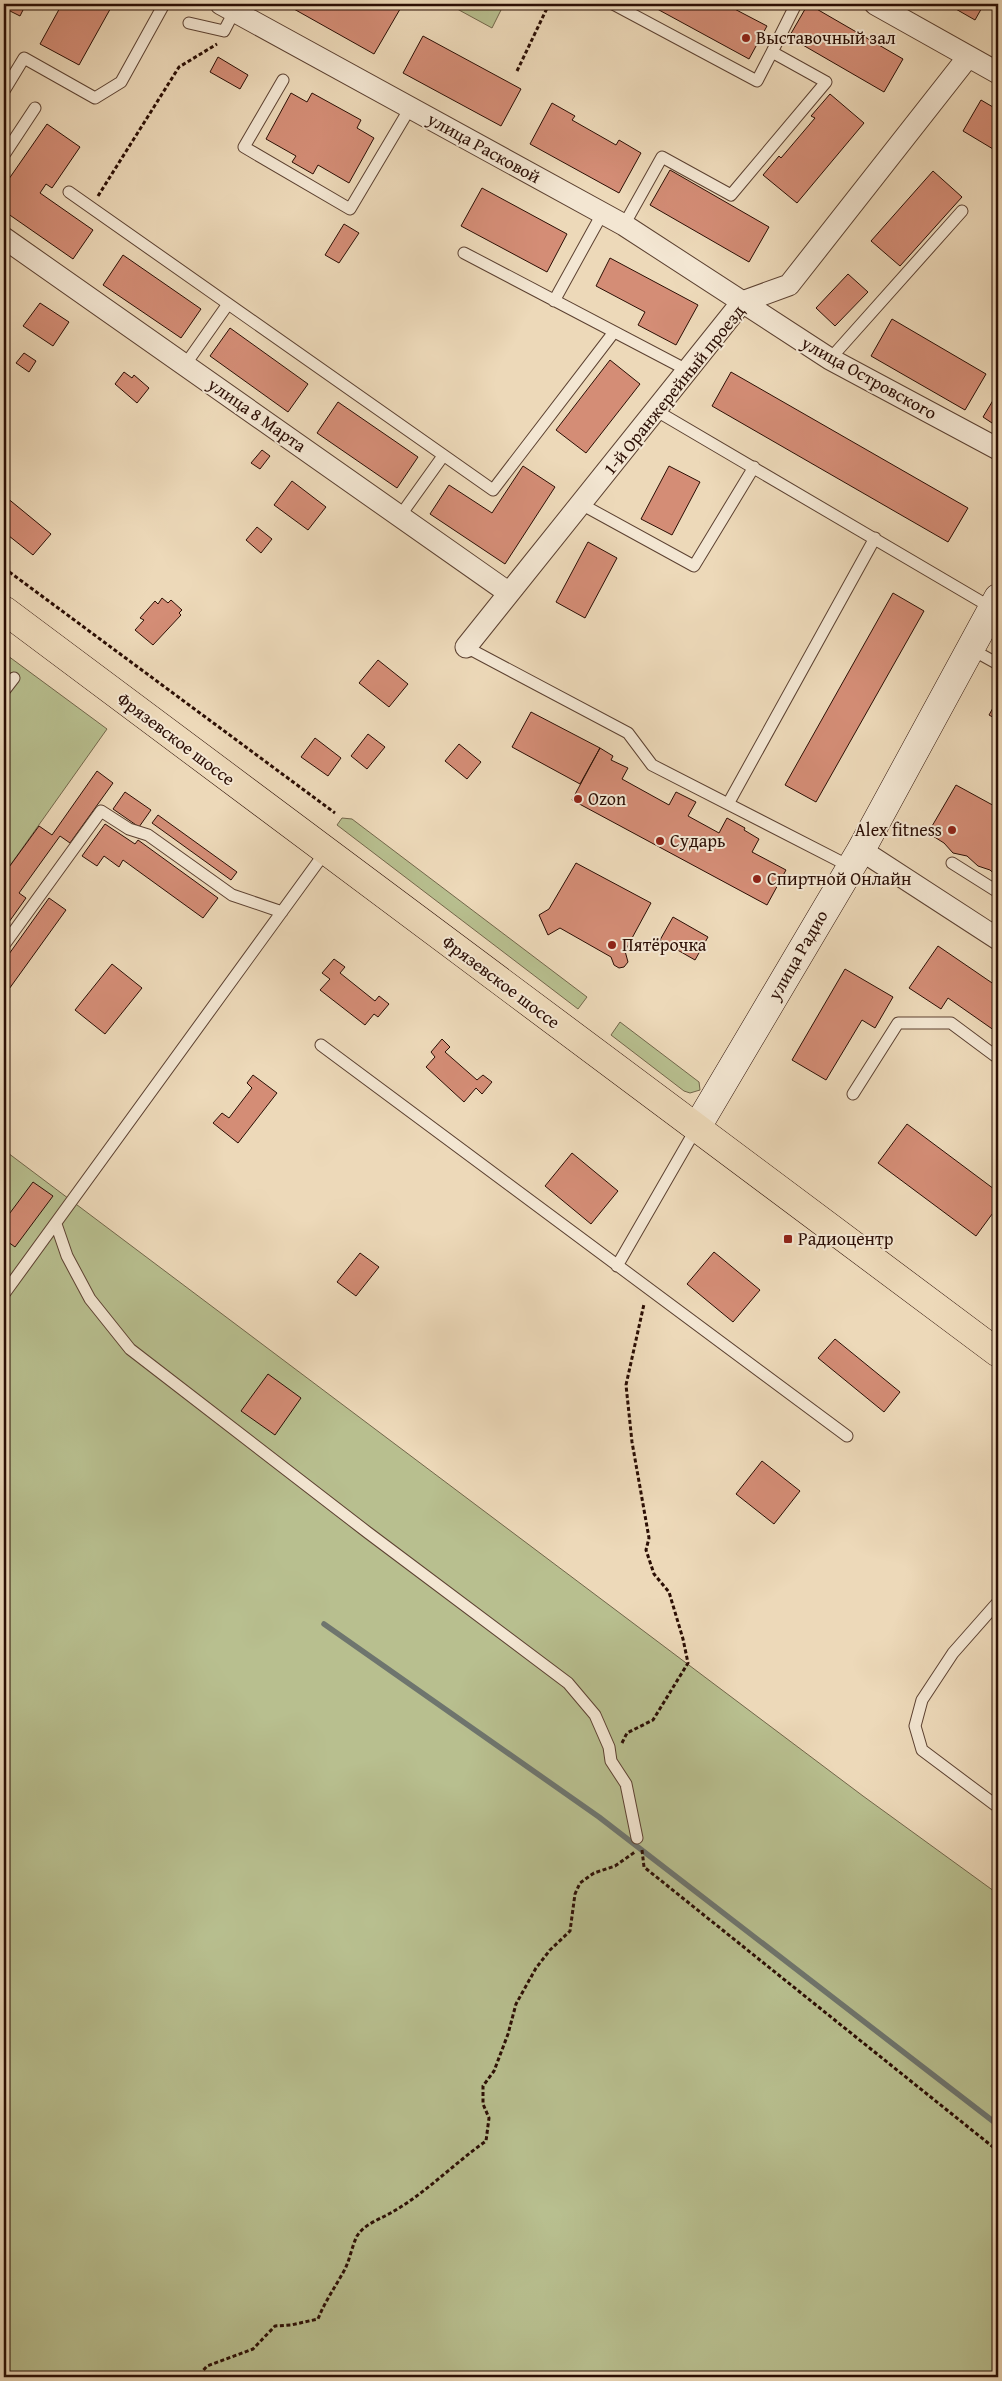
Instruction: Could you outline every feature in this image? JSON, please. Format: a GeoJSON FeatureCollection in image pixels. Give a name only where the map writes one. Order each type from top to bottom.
{"type":"FeatureCollection","features":[{"type":"Feature","properties":{"kind":"highway","name":"Фрязевское шоссе"},"geometry":{"type":"LineString","coordinates":[[4,610],[998,1353]]}},
{"type":"Feature","properties":{"kind":"main road","name":"улица Радио"},"geometry":{"type":"LineString","coordinates":[[697,1128],[856,859],[995,603]]}},
{"type":"Feature","properties":{"kind":"street"},"geometry":{"type":"LineString","coordinates":[[875,4],[998,73]]}},
{"type":"Feature","properties":{"kind":"street","name":"улица Расковой"},"geometry":{"type":"LineString","coordinates":[[231,6],[410,108],[498,154],[624,225],[742,302]]}},
{"type":"Feature","properties":{"kind":"street","name":"1-й Оранжерейный проезд"},"geometry":{"type":"LineString","coordinates":[[466,647],[742,302],[789,285],[968,57]]}},
{"type":"Feature","properties":{"kind":"street","name":"улица 8 Марта"},"geometry":{"type":"LineString","coordinates":[[4,238],[509,594]]}},
{"type":"Feature","properties":{"kind":"street","name":"улица Островского"},"geometry":{"type":"LineString","coordinates":[[742,302],[830,359],[998,449]]}},
{"type":"Feature","properties":{"kind":"street"},"geometry":{"type":"LineString","coordinates":[[856,859],[998,939]]}},
{"type":"Feature","properties":{"kind":"lane"},"geometry":{"type":"LineString","coordinates":[[4,91],[24,58],[95,98],[121,82],[163,6],[158,4]]}},
{"type":"Feature","properties":{"kind":"lane"},"geometry":{"type":"LineString","coordinates":[[613,4],[757,81],[796,4]]}},
{"type":"Feature","properties":{"kind":"lane"},"geometry":{"type":"LineString","coordinates":[[189,23],[224,32],[231,6]]}},
{"type":"Feature","properties":{"kind":"lane"},"geometry":{"type":"LineString","coordinates":[[624,225],[662,157],[732,195],[826,82],[772,52]]}},
{"type":"Feature","properties":{"kind":"lane"},"geometry":{"type":"LineString","coordinates":[[283,80],[244,146],[350,209],[410,108]]}},
{"type":"Feature","properties":{"kind":"lane"},"geometry":{"type":"LineString","coordinates":[[4,155],[35,108]]}},
{"type":"Feature","properties":{"kind":"lane"},"geometry":{"type":"LineString","coordinates":[[69,192],[492,490],[614,332]]}},
{"type":"Feature","properties":{"kind":"lane"},"geometry":{"type":"LineString","coordinates":[[830,359],[962,212]]}},
{"type":"Feature","properties":{"kind":"lane"},"geometry":{"type":"LineString","coordinates":[[554,301],[602,214]]}},
{"type":"Feature","properties":{"kind":"lane"},"geometry":{"type":"LineString","coordinates":[[464,253],[687,370]]}},
{"type":"Feature","properties":{"kind":"lane"},"geometry":{"type":"LineString","coordinates":[[185,365],[228,304]]}},
{"type":"Feature","properties":{"kind":"lane"},"geometry":{"type":"LineString","coordinates":[[655,410],[875,538],[995,603]]}},
{"type":"Feature","properties":{"kind":"lane"},"geometry":{"type":"LineString","coordinates":[[400,516],[443,456]]}},
{"type":"Feature","properties":{"kind":"lane"},"geometry":{"type":"LineString","coordinates":[[581,504],[694,566],[754,466]]}},
{"type":"Feature","properties":{"kind":"lane"},"geometry":{"type":"LineString","coordinates":[[728,804],[875,538]]}},
{"type":"Feature","properties":{"kind":"lane"},"geometry":{"type":"LineString","coordinates":[[466,647],[628,733],[652,765],[728,804],[856,859]]}},
{"type":"Feature","properties":{"kind":"lane"},"geometry":{"type":"LineString","coordinates":[[971,649],[998,664]]}},
{"type":"Feature","properties":{"kind":"lane"},"geometry":{"type":"LineString","coordinates":[[4,691],[14,678]]}},
{"type":"Feature","properties":{"kind":"lane"},"geometry":{"type":"LineString","coordinates":[[4,945],[101,810],[129,829],[148,835],[232,895],[282,912]]}},
{"type":"Feature","properties":{"kind":"lane"},"geometry":{"type":"LineString","coordinates":[[4,1294],[326,851]]}},
{"type":"Feature","properties":{"kind":"lane"},"geometry":{"type":"LineString","coordinates":[[952,863],[998,892]]}},
{"type":"Feature","properties":{"kind":"lane"},"geometry":{"type":"LineString","coordinates":[[853,1094],[898,1023],[951,1023],[998,1058]]}},
{"type":"Feature","properties":{"kind":"lane"},"geometry":{"type":"LineString","coordinates":[[321,1045],[847,1436]]}},
{"type":"Feature","properties":{"kind":"lane"},"geometry":{"type":"LineString","coordinates":[[617,1266],[697,1128]]}},
{"type":"Feature","properties":{"kind":"lane"},"geometry":{"type":"LineString","coordinates":[[56,1224],[67,1256],[90,1299],[130,1349],[366,1532],[568,1682],[595,1715],[609,1747],[611,1761],[626,1784],[637,1838]]}},
{"type":"Feature","properties":{"kind":"lane"},"geometry":{"type":"LineString","coordinates":[[998,1602],[954,1653],[922,1700],[915,1726],[922,1750],[998,1807]]}},
{"type":"Feature","properties":{"kind":"path"},"geometry":{"type":"LineString","coordinates":[[517,71],[550,4]]}},
{"type":"Feature","properties":{"kind":"path"},"geometry":{"type":"LineString","coordinates":[[91,207],[179,68],[220,42]]}},
{"type":"Feature","properties":{"kind":"path"},"geometry":{"type":"LineString","coordinates":[[4,568],[335,813]]}},
{"type":"Feature","properties":{"kind":"path"},"geometry":{"type":"LineString","coordinates":[[616,1746],[621,1746],[626,1734],[652,1720],[688,1664],[669,1592],[654,1574],[646,1550],[649,1538],[631,1433],[626,1385],[647,1289]]}},
{"type":"Feature","properties":{"kind":"path"},"geometry":{"type":"LineString","coordinates":[[193,2377],[200,2374],[207,2366],[254,2349],[275,2326],[291,2325],[318,2319],[326,2300],[345,2269],[358,2236],[373,2221],[385,2216],[435,2183],[457,2162],[486,2141],[489,2118],[483,2104],[483,2086],[494,2071],[508,2034],[516,2004],[536,1968],[550,1950],[570,1931],[575,1894],[580,1883],[594,1873],[615,1866],[635,1853],[637,1838],[641,1837],[644,1867],[998,2152]]}},
{"type":"Feature","properties":{"kind":"green space"},"geometry":{"type":"Polygon","coordinates":[[[448,4],[504,4],[492,28],[448,4]]]}},
{"type":"Feature","properties":{"kind":"green space"},"geometry":{"type":"Polygon","coordinates":[[[4,653],[107,729],[4,874],[4,653]]]}},
{"type":"Feature","properties":{"kind":"green space"},"geometry":{"type":"Polygon","coordinates":[[[342,818],[352,819],[587,997],[578,1009],[337,825],[342,818]]]}},
{"type":"Feature","properties":{"kind":"green space"},"geometry":{"type":"Polygon","coordinates":[[[620,1022],[699,1082],[700,1090],[690,1093],[684,1091],[611,1035],[620,1022]]]}},
{"type":"Feature","properties":{"kind":"green space"},"geometry":{"type":"Polygon","coordinates":[[[4,1150],[863,1796],[998,1894],[998,2377],[4,2377],[4,1150]]]}},
{"type":"Feature","properties":{"kind":"building"},"geometry":{"type":"Polygon","coordinates":[[[4,4],[26,4],[20,16],[4,8],[4,4]]]}},
{"type":"Feature","properties":{"kind":"building"},"geometry":{"type":"Polygon","coordinates":[[[62,4],[113,4],[79,65],[40,44],[62,4]]]}},
{"type":"Feature","properties":{"kind":"building"},"geometry":{"type":"Polygon","coordinates":[[[285,4],[403,4],[374,54],[285,4]]]}},
{"type":"Feature","properties":{"kind":"building"},"geometry":{"type":"Polygon","coordinates":[[[648,4],[725,4],[767,26],[749,59],[648,4]]]}},
{"type":"Feature","properties":{"kind":"building"},"geometry":{"type":"Polygon","coordinates":[[[808,4],[903,59],[884,92],[789,37],[808,4]]]}},
{"type":"Feature","properties":{"kind":"building"},"geometry":{"type":"Polygon","coordinates":[[[947,4],[984,4],[975,20],[947,4]]]}},
{"type":"Feature","properties":{"kind":"building"},"geometry":{"type":"Polygon","coordinates":[[[423,36],[521,89],[501,126],[403,73],[423,36]]]}},
{"type":"Feature","properties":{"kind":"building"},"geometry":{"type":"Polygon","coordinates":[[[218,57],[248,75],[240,89],[210,72],[218,57]]]}},
{"type":"Feature","properties":{"kind":"building"},"geometry":{"type":"Polygon","coordinates":[[[291,93],[307,102],[312,93],[361,120],[357,128],[374,138],[349,183],[318,165],[313,174],[292,162],[296,156],[266,139],[291,93]]]}},
{"type":"Feature","properties":{"kind":"building"},"geometry":{"type":"Polygon","coordinates":[[[830,94],[864,123],[797,203],[763,175],[779,156],[781,158],[815,118],[811,116],[830,94]]]}},
{"type":"Feature","properties":{"kind":"building"},"geometry":{"type":"Polygon","coordinates":[[[981,100],[998,110],[998,152],[963,131],[981,100]]]}},
{"type":"Feature","properties":{"kind":"building"},"geometry":{"type":"Polygon","coordinates":[[[552,103],[575,116],[572,120],[616,145],[619,140],[641,153],[619,193],[530,144],[552,103]]]}},
{"type":"Feature","properties":{"kind":"building"},"geometry":{"type":"Polygon","coordinates":[[[47,124],[80,147],[52,188],[46,184],[40,193],[93,230],[73,259],[4,211],[4,186],[47,124]]]}},
{"type":"Feature","properties":{"kind":"building"},"geometry":{"type":"Polygon","coordinates":[[[670,170],[769,227],[749,262],[650,205],[670,170]]]}},
{"type":"Feature","properties":{"kind":"building"},"geometry":{"type":"Polygon","coordinates":[[[933,171],[962,197],[900,266],[871,241],[933,171]]]}},
{"type":"Feature","properties":{"kind":"building"},"geometry":{"type":"Polygon","coordinates":[[[482,188],[567,234],[547,272],[461,226],[482,188]]]}},
{"type":"Feature","properties":{"kind":"building"},"geometry":{"type":"Polygon","coordinates":[[[344,224],[359,233],[339,263],[325,255],[344,224]]]}},
{"type":"Feature","properties":{"kind":"building"},"geometry":{"type":"Polygon","coordinates":[[[123,255],[201,309],[181,338],[103,285],[123,255]]]}},
{"type":"Feature","properties":{"kind":"building"},"geometry":{"type":"Polygon","coordinates":[[[610,258],[698,305],[676,345],[638,325],[645,312],[596,286],[610,258]]]}},
{"type":"Feature","properties":{"kind":"building"},"geometry":{"type":"Polygon","coordinates":[[[848,274],[868,292],[835,326],[816,308],[848,274]]]}},
{"type":"Feature","properties":{"kind":"building"},"geometry":{"type":"Polygon","coordinates":[[[40,303],[69,322],[53,346],[23,326],[40,303]]]}},
{"type":"Feature","properties":{"kind":"building"},"geometry":{"type":"Polygon","coordinates":[[[892,319],[986,374],[965,410],[871,356],[892,319]]]}},
{"type":"Feature","properties":{"kind":"building"},"geometry":{"type":"Polygon","coordinates":[[[230,328],[308,384],[288,412],[210,356],[230,328]]]}},
{"type":"Feature","properties":{"kind":"building"},"geometry":{"type":"Polygon","coordinates":[[[24,353],[36,361],[29,372],[16,363],[24,353]]]}},
{"type":"Feature","properties":{"kind":"building"},"geometry":{"type":"Polygon","coordinates":[[[610,360],[640,384],[586,453],[556,430],[610,360]]]}},
{"type":"Feature","properties":{"kind":"building"},"geometry":{"type":"Polygon","coordinates":[[[124,372],[132,378],[134,375],[149,388],[137,403],[115,384],[124,372]]]}},
{"type":"Feature","properties":{"kind":"building"},"geometry":{"type":"Polygon","coordinates":[[[731,372],[968,508],[948,542],[712,406],[731,372]]]}},
{"type":"Feature","properties":{"kind":"building"},"geometry":{"type":"Polygon","coordinates":[[[998,392],[998,427],[983,417],[998,392]]]}},
{"type":"Feature","properties":{"kind":"building"},"geometry":{"type":"Polygon","coordinates":[[[338,402],[418,457],[397,488],[317,433],[338,402]]]}},
{"type":"Feature","properties":{"kind":"building"},"geometry":{"type":"Polygon","coordinates":[[[262,450],[270,456],[260,469],[251,463],[262,450]]]}},
{"type":"Feature","properties":{"kind":"building"},"geometry":{"type":"Polygon","coordinates":[[[523,466],[555,487],[505,564],[430,514],[449,485],[492,513],[523,466]]]}},
{"type":"Feature","properties":{"kind":"building"},"geometry":{"type":"Polygon","coordinates":[[[669,466],[700,482],[672,535],[641,519],[669,466]]]}},
{"type":"Feature","properties":{"kind":"building"},"geometry":{"type":"Polygon","coordinates":[[[292,481],[326,507],[308,530],[274,505],[292,481]]]}},
{"type":"Feature","properties":{"kind":"building"},"geometry":{"type":"Polygon","coordinates":[[[6,497],[51,534],[33,555],[4,532],[4,500],[6,497]]]}},
{"type":"Feature","properties":{"kind":"building"},"geometry":{"type":"Polygon","coordinates":[[[257,527],[272,539],[261,553],[246,540],[257,527]]]}},
{"type":"Feature","properties":{"kind":"building"},"geometry":{"type":"Polygon","coordinates":[[[588,542],[617,558],[585,618],[556,602],[588,542]]]}},
{"type":"Feature","properties":{"kind":"building"},"geometry":{"type":"Polygon","coordinates":[[[893,593],[924,611],[816,802],[785,785],[893,593]]]}},
{"type":"Feature","properties":{"kind":"building"},"geometry":{"type":"Polygon","coordinates":[[[162,598],[168,603],[171,600],[182,610],[179,613],[181,615],[153,645],[135,630],[144,620],[140,618],[155,601],[158,604],[162,598]]]}},
{"type":"Feature","properties":{"kind":"building"},"geometry":{"type":"Polygon","coordinates":[[[378,660],[408,684],[389,707],[359,683],[378,660]]]}},
{"type":"Feature","properties":{"kind":"building"},"geometry":{"type":"Polygon","coordinates":[[[998,699],[998,720],[989,715],[998,699]]]}},
{"type":"Feature","properties":{"kind":"building"},"geometry":{"type":"Polygon","coordinates":[[[531,712],[600,748],[580,784],[512,747],[531,712]]]}},
{"type":"Feature","properties":{"kind":"building"},"geometry":{"type":"Polygon","coordinates":[[[368,734],[385,747],[367,769],[351,756],[368,734]]]}},
{"type":"Feature","properties":{"kind":"building"},"geometry":{"type":"Polygon","coordinates":[[[315,738],[341,758],[328,776],[301,757],[315,738]]]}},
{"type":"Feature","properties":{"kind":"building"},"geometry":{"type":"Polygon","coordinates":[[[459,744],[481,762],[467,779],[445,761],[459,744]]]}},
{"type":"Feature","properties":{"kind":"building"},"geometry":{"type":"Polygon","coordinates":[[[600,748],[613,756],[611,760],[628,768],[622,779],[669,805],[676,792],[696,802],[688,816],[719,833],[727,818],[745,828],[744,830],[759,839],[752,852],[786,870],[767,905],[572,800],[600,748]]]}},
{"type":"Feature","properties":{"kind":"building"},"geometry":{"type":"Polygon","coordinates":[[[97,771],[113,783],[70,843],[60,836],[19,893],[26,898],[4,929],[4,898],[6,895],[4,893],[4,874],[39,826],[52,835],[97,771]]]}},
{"type":"Feature","properties":{"kind":"building"},"geometry":{"type":"Polygon","coordinates":[[[956,785],[998,808],[998,877],[990,870],[978,866],[967,856],[953,853],[944,843],[928,833],[956,785]]]}},
{"type":"Feature","properties":{"kind":"building"},"geometry":{"type":"Polygon","coordinates":[[[125,792],[151,810],[139,827],[113,809],[125,792]]]}},
{"type":"Feature","properties":{"kind":"building"},"geometry":{"type":"Polygon","coordinates":[[[158,815],[237,872],[231,880],[152,823],[158,815]]]}},
{"type":"Feature","properties":{"kind":"building"},"geometry":{"type":"Polygon","coordinates":[[[105,824],[135,844],[138,840],[218,898],[203,918],[123,860],[119,867],[104,856],[97,866],[82,856],[105,824]]]}},
{"type":"Feature","properties":{"kind":"building"},"geometry":{"type":"Polygon","coordinates":[[[576,863],[651,903],[625,951],[628,962],[624,967],[619,968],[614,965],[611,957],[560,928],[548,935],[539,915],[549,909],[576,863]]]}},
{"type":"Feature","properties":{"kind":"building"},"geometry":{"type":"Polygon","coordinates":[[[49,898],[66,910],[4,996],[4,961],[49,898]]]}},
{"type":"Feature","properties":{"kind":"building"},"geometry":{"type":"Polygon","coordinates":[[[673,917],[708,937],[695,960],[660,940],[673,917]]]}},
{"type":"Feature","properties":{"kind":"building"},"geometry":{"type":"Polygon","coordinates":[[[938,946],[998,987],[998,1033],[948,998],[941,1009],[909,988],[938,946]]]}},
{"type":"Feature","properties":{"kind":"building"},"geometry":{"type":"Polygon","coordinates":[[[334,959],[345,967],[340,973],[375,1001],[379,996],[389,1004],[378,1017],[374,1014],[365,1025],[320,990],[330,979],[322,973],[334,959]]]}},
{"type":"Feature","properties":{"kind":"building"},"geometry":{"type":"Polygon","coordinates":[[[112,964],[142,988],[105,1034],[75,1010],[112,964]]]}},
{"type":"Feature","properties":{"kind":"building"},"geometry":{"type":"Polygon","coordinates":[[[845,969],[893,997],[875,1028],[862,1020],[826,1080],[792,1060],[845,969]]]}},
{"type":"Feature","properties":{"kind":"building"},"geometry":{"type":"Polygon","coordinates":[[[442,1039],[450,1047],[445,1052],[477,1080],[483,1075],[492,1082],[482,1094],[476,1088],[464,1102],[426,1067],[435,1057],[431,1052],[442,1039]]]}},
{"type":"Feature","properties":{"kind":"building"},"geometry":{"type":"Polygon","coordinates":[[[253,1075],[277,1093],[238,1143],[213,1123],[222,1113],[229,1118],[252,1088],[247,1083],[253,1075]]]}},
{"type":"Feature","properties":{"kind":"building"},"geometry":{"type":"Polygon","coordinates":[[[907,1124],[998,1192],[998,1206],[976,1236],[878,1163],[907,1124]]]}},
{"type":"Feature","properties":{"kind":"building"},"geometry":{"type":"Polygon","coordinates":[[[572,1153],[618,1191],[591,1224],[545,1186],[572,1153]]]}},
{"type":"Feature","properties":{"kind":"building"},"geometry":{"type":"Polygon","coordinates":[[[33,1182],[53,1196],[15,1247],[4,1239],[4,1221],[33,1182]]]}},
{"type":"Feature","properties":{"kind":"building"},"geometry":{"type":"Polygon","coordinates":[[[714,1252],[760,1290],[733,1322],[687,1284],[714,1252]]]}},
{"type":"Feature","properties":{"kind":"building"},"geometry":{"type":"Polygon","coordinates":[[[360,1253],[379,1267],[356,1296],[337,1282],[360,1253]]]}},
{"type":"Feature","properties":{"kind":"building"},"geometry":{"type":"Polygon","coordinates":[[[835,1339],[900,1392],[884,1412],[818,1358],[835,1339]]]}},
{"type":"Feature","properties":{"kind":"building"},"geometry":{"type":"Polygon","coordinates":[[[268,1374],[301,1398],[275,1435],[241,1411],[268,1374]]]}},
{"type":"Feature","properties":{"kind":"building"},"geometry":{"type":"Polygon","coordinates":[[[762,1461],[800,1491],[774,1524],[736,1494],[762,1461]]]}},
{"type":"Feature","properties":{"kind":"waterway"},"geometry":{"type":"LineString","coordinates":[[324,1624],[599,1817],[998,2125]]}},
{"type":"Feature","properties":{"kind":"place","name":"Выставочный зал"},"geometry":{"type":"Point","coordinates":[746,38]}},
{"type":"Feature","properties":{"kind":"place","name":"Ozon"},"geometry":{"type":"Point","coordinates":[578,799]}},
{"type":"Feature","properties":{"kind":"place","name":"Alex fitness"},"geometry":{"type":"Point","coordinates":[952,830]}},
{"type":"Feature","properties":{"kind":"place","name":"Сударь"},"geometry":{"type":"Point","coordinates":[660,841]}},
{"type":"Feature","properties":{"kind":"place","name":"Спиртной Онлайн"},"geometry":{"type":"Point","coordinates":[757,879]}},
{"type":"Feature","properties":{"kind":"place","name":"Пятёрочка"},"geometry":{"type":"Point","coordinates":[612,945]}},
{"type":"Feature","properties":{"kind":"place","name":"Радиоцентр"},"geometry":{"type":"Point","coordinates":[788,1239]}}]}
